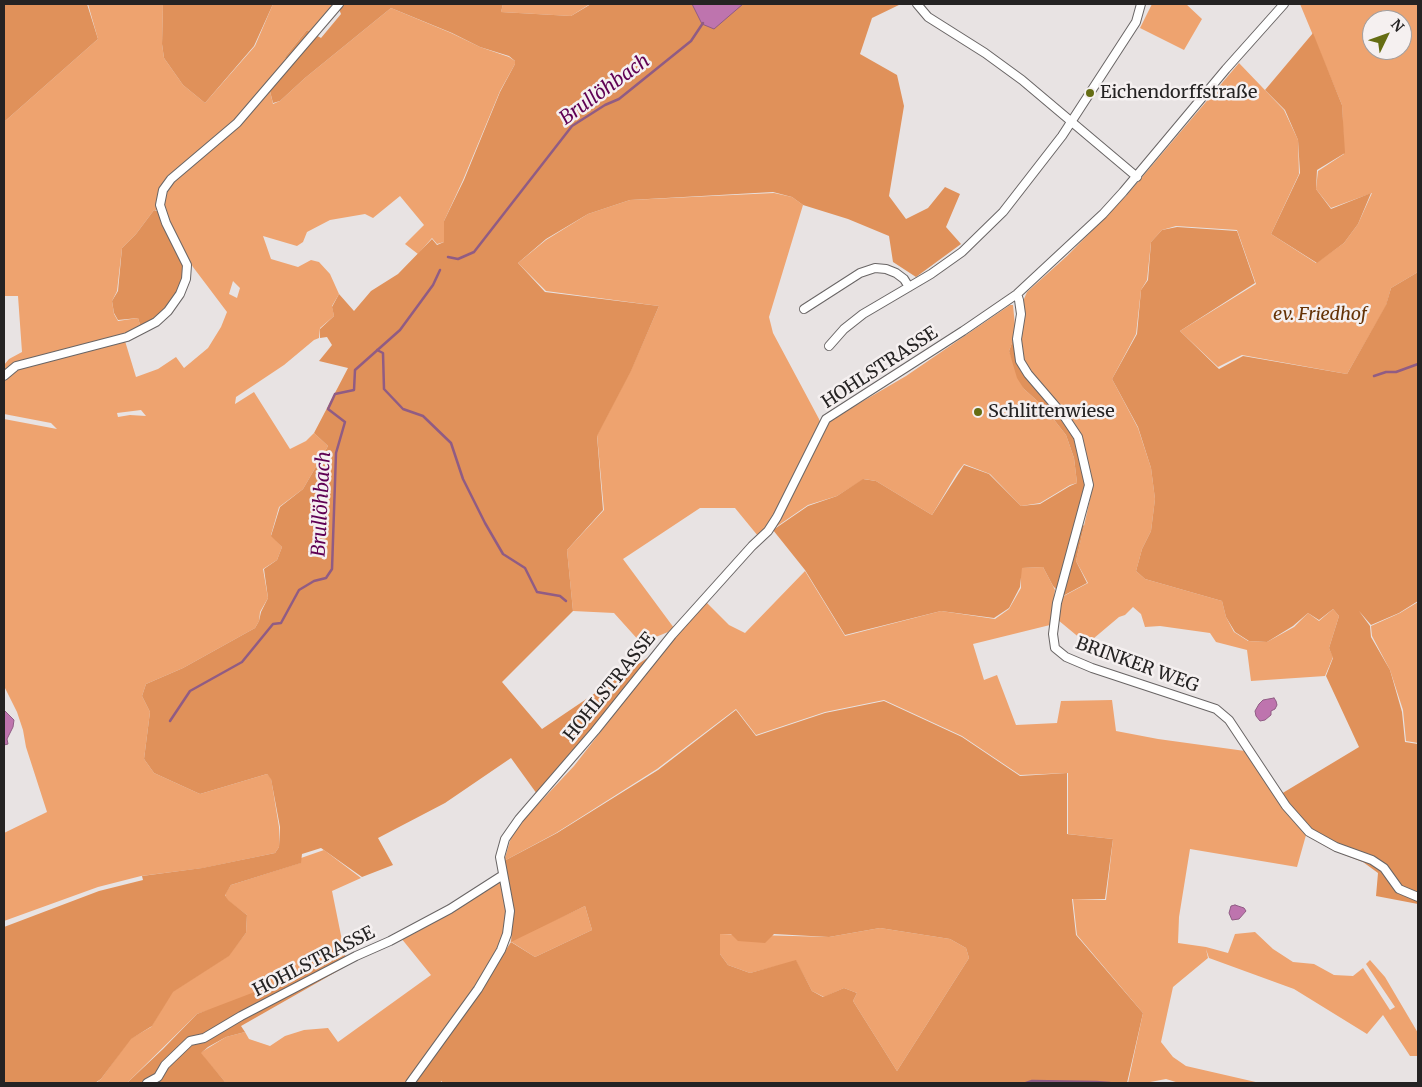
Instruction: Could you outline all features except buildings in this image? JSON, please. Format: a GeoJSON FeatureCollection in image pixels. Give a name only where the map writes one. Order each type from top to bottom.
{"type":"FeatureCollection","features":[{"type":"Feature","properties":{"kind":"street"},"geometry":{"type":"LineString","coordinates":[[4,376],[16,366],[127,337],[156,322],[168,311],[180,294],[186,279],[187,265],[166,223],[160,205],[163,190],[171,179],[237,124],[339,4]]}},
{"type":"Feature","properties":{"kind":"street"},"geometry":{"type":"LineString","coordinates":[[916,4],[928,17],[985,53],[1022,80],[1137,177]]}},
{"type":"Feature","properties":{"kind":"street"},"geometry":{"type":"LineString","coordinates":[[829,346],[863,314],[931,274],[962,252],[988,228],[1023,187],[1072,121],[1136,22],[1141,4]]}},
{"type":"Feature","properties":{"kind":"street","name":"HOHLSTRASSE"},"geometry":{"type":"LineString","coordinates":[[410,1083],[478,988],[501,950],[507,934],[510,911],[500,857],[505,839],[519,819],[595,732],[672,635],[752,546],[768,531],[778,517],[826,419],[1017,294],[1103,214],[1137,177],[1226,69],[1284,4]]}},
{"type":"Feature","properties":{"kind":"street"},"geometry":{"type":"LineString","coordinates":[[804,309],[860,274],[875,268],[886,269],[896,273],[904,279],[909,287]]}},
{"type":"Feature","properties":{"kind":"street","name":"BRINKER WEG"},"geometry":{"type":"LineString","coordinates":[[1017,294],[1020,300],[1021,314],[1017,339],[1020,361],[1028,374],[1064,416],[1078,437],[1089,485],[1057,604],[1053,634],[1056,648],[1066,657],[1092,668],[1216,709],[1229,720],[1286,806],[1309,832],[1336,847],[1372,860],[1384,868],[1399,889],[1418,897]]}},
{"type":"Feature","properties":{"kind":"street","name":"HOHLSTRASSE"},"geometry":{"type":"LineString","coordinates":[[148,1083],[158,1077],[165,1065],[190,1041],[204,1038],[241,1016],[356,956],[390,941],[450,909],[503,875]]}},
{"type":"Feature","properties":{"kind":"green space"},"geometry":{"type":"Polygon","coordinates":[[[88,4],[163,4],[162,44],[164,58],[183,85],[205,103],[255,46],[273,4],[334,4],[326,16],[311,32],[307,30],[285,57],[288,70],[270,91],[273,104],[280,101],[305,78],[391,8],[480,47],[509,57],[515,61],[515,64],[500,91],[444,221],[444,242],[437,244],[432,238],[418,254],[405,244],[424,225],[400,196],[373,218],[365,214],[330,220],[307,232],[303,242],[297,246],[263,236],[271,259],[298,267],[311,260],[319,262],[330,274],[339,294],[332,306],[334,316],[320,328],[319,338],[284,365],[236,397],[235,404],[254,392],[290,449],[306,441],[314,433],[328,446],[303,489],[279,507],[271,535],[282,547],[277,560],[263,569],[268,598],[260,612],[259,621],[255,628],[183,668],[146,684],[142,696],[150,712],[144,759],[154,773],[200,794],[267,774],[271,778],[279,827],[279,847],[275,853],[203,868],[141,876],[98,887],[4,921],[4,833],[47,812],[17,712],[4,686],[4,419],[57,429],[51,423],[4,414],[4,382],[18,368],[125,341],[136,377],[158,369],[176,357],[184,368],[208,348],[221,327],[227,312],[193,267],[178,240],[166,212],[154,210],[136,234],[122,248],[117,291],[112,301],[114,314],[118,321],[138,318],[141,328],[132,333],[124,333],[123,336],[15,362],[4,370],[4,365],[9,359],[22,352],[18,296],[4,296],[4,122],[98,39],[88,4]],[[233,281],[229,294],[237,298],[240,288],[233,281]],[[141,410],[117,413],[118,417],[130,415],[146,416],[141,410]]]}},
{"type":"Feature","properties":{"kind":"green space"},"geometry":{"type":"Polygon","coordinates":[[[503,4],[590,4],[571,16],[501,12],[503,4]]]}},
{"type":"Feature","properties":{"kind":"green space"},"geometry":{"type":"Polygon","coordinates":[[[1152,4],[1186,4],[1202,19],[1184,50],[1140,28],[1152,4]]]}},
{"type":"Feature","properties":{"kind":"green space","name":"ev. Friedhof"},"geometry":{"type":"Polygon","coordinates":[[[1300,4],[1418,4],[1418,272],[1391,288],[1386,306],[1347,374],[1242,355],[1218,367],[1180,331],[1256,284],[1237,230],[1176,226],[1162,230],[1151,242],[1147,280],[1141,290],[1136,334],[1112,379],[1138,428],[1151,468],[1155,499],[1151,531],[1142,549],[1136,571],[1145,579],[1222,601],[1226,617],[1234,632],[1248,641],[1267,642],[1294,627],[1308,613],[1319,621],[1333,609],[1339,616],[1329,648],[1333,657],[1325,676],[1251,681],[1247,650],[1216,642],[1210,633],[1160,626],[1145,627],[1141,614],[1133,607],[1087,644],[1058,620],[1058,615],[1062,597],[1088,583],[1076,561],[1093,486],[1081,436],[1022,361],[1020,341],[1024,299],[1027,292],[1067,256],[1126,196],[1239,63],[1284,110],[1298,140],[1299,174],[1271,234],[1316,263],[1344,243],[1358,224],[1372,193],[1331,208],[1316,189],[1318,171],[1344,154],[1342,105],[1300,4]]]}},
{"type":"Feature","properties":{"kind":"green space"},"geometry":{"type":"Polygon","coordinates":[[[774,193],[792,197],[803,205],[769,317],[773,333],[819,419],[823,431],[829,421],[906,376],[1010,305],[1013,305],[1015,326],[1009,351],[1024,389],[1044,407],[1066,435],[1074,458],[1077,483],[1070,485],[1040,503],[1021,506],[990,474],[964,464],[932,515],[876,481],[864,479],[837,496],[808,505],[773,529],[763,531],[758,536],[735,508],[700,508],[623,559],[674,628],[641,643],[614,613],[573,611],[567,550],[604,510],[597,435],[631,370],[659,306],[546,291],[518,263],[546,240],[588,214],[630,200],[774,193]]]}},
{"type":"Feature","properties":{"kind":"green space"},"geometry":{"type":"Polygon","coordinates":[[[1043,567],[1055,590],[1050,625],[973,644],[984,680],[997,675],[1016,725],[1057,723],[1061,701],[1112,700],[1116,731],[1245,751],[1283,807],[1306,835],[1297,867],[1190,849],[1179,917],[1178,943],[1206,947],[1228,953],[1235,934],[1255,932],[1273,949],[1293,962],[1314,964],[1334,975],[1353,976],[1363,968],[1390,1010],[1395,1007],[1366,964],[1370,960],[1385,977],[1418,1033],[1418,1056],[1410,1056],[1383,1015],[1367,1034],[1294,989],[1209,958],[1206,949],[1208,958],[1173,987],[1161,1042],[1173,1057],[1186,1066],[1260,1083],[1179,1083],[1166,1079],[1145,1083],[1128,1083],[1143,1013],[1077,935],[1073,899],[1106,900],[1113,839],[1068,834],[1068,773],[1020,775],[962,736],[884,700],[825,712],[756,735],[736,709],[657,769],[556,833],[504,861],[513,831],[574,766],[675,636],[706,602],[729,625],[745,633],[805,571],[845,636],[941,611],[995,619],[1009,609],[1021,588],[1021,568],[1043,567]]]}},
{"type":"Feature","properties":{"kind":"green space"},"geometry":{"type":"Polygon","coordinates":[[[1418,602],[1418,743],[1406,741],[1403,710],[1390,670],[1372,636],[1371,626],[1400,613],[1418,602]]]}},
{"type":"Feature","properties":{"kind":"green space"},"geometry":{"type":"Polygon","coordinates":[[[324,850],[361,878],[332,891],[345,955],[237,1001],[197,1014],[127,1083],[96,1083],[101,1079],[130,1039],[151,1027],[172,992],[228,956],[246,933],[247,915],[227,900],[225,894],[231,885],[300,863],[301,858],[324,850]]]}},
{"type":"Feature","properties":{"kind":"green space"},"geometry":{"type":"Polygon","coordinates":[[[501,879],[507,911],[505,933],[498,950],[453,1020],[408,1083],[226,1083],[200,1053],[226,1037],[245,1032],[249,1039],[270,1046],[285,1036],[304,1030],[328,1028],[338,1042],[431,975],[401,938],[501,879]]]}},
{"type":"Feature","properties":{"kind":"green space"},"geometry":{"type":"Polygon","coordinates":[[[585,906],[592,930],[535,957],[510,941],[585,906]]]}},
{"type":"Feature","properties":{"kind":"green space"},"geometry":{"type":"Polygon","coordinates":[[[880,928],[950,939],[966,948],[969,958],[897,1071],[853,1001],[857,993],[844,988],[824,997],[812,991],[796,961],[750,973],[728,965],[720,954],[720,934],[829,937],[880,928]]]}},
{"type":"Feature","properties":{"kind":"shaded area"},"geometry":{"type":"Polygon","coordinates":[[[4,4],[87,4],[98,39],[4,122],[4,4]]]}},
{"type":"Feature","properties":{"kind":"shaded area"},"geometry":{"type":"Polygon","coordinates":[[[163,4],[273,4],[254,46],[205,103],[183,85],[164,58],[162,44],[163,4]]]}},
{"type":"Feature","properties":{"kind":"shaded area"},"geometry":{"type":"Polygon","coordinates":[[[337,4],[503,4],[501,12],[571,16],[591,4],[901,4],[872,18],[860,54],[897,75],[904,106],[889,196],[906,219],[928,208],[945,187],[960,194],[946,227],[961,244],[916,277],[893,262],[889,236],[848,219],[803,205],[792,197],[773,192],[630,200],[588,214],[546,239],[518,263],[545,292],[659,306],[631,371],[597,436],[603,510],[567,550],[573,611],[502,682],[542,729],[653,654],[537,794],[511,758],[445,803],[378,838],[393,865],[362,877],[321,848],[302,854],[301,863],[231,885],[225,895],[228,900],[247,915],[246,933],[229,956],[173,992],[152,1026],[131,1039],[101,1079],[95,1083],[4,1083],[4,927],[99,891],[143,880],[142,876],[202,868],[275,853],[279,847],[280,827],[271,779],[267,774],[200,794],[154,773],[144,759],[150,712],[142,696],[146,684],[183,668],[255,628],[268,598],[264,569],[277,560],[282,547],[271,536],[280,507],[303,489],[328,446],[314,433],[348,368],[319,361],[332,345],[327,337],[320,338],[320,329],[334,316],[332,307],[339,294],[354,311],[371,291],[398,274],[432,239],[437,245],[444,242],[444,221],[464,180],[500,92],[515,64],[515,61],[509,56],[480,47],[452,33],[391,8],[305,78],[280,101],[273,103],[270,91],[288,70],[285,57],[307,30],[321,38],[341,14],[337,4]]]}},
{"type":"Feature","properties":{"kind":"shaded area"},"geometry":{"type":"Polygon","coordinates":[[[692,4],[743,4],[714,29],[702,24],[692,4]]]}},
{"type":"Feature","properties":{"kind":"shaded area"},"geometry":{"type":"Polygon","coordinates":[[[1313,33],[1342,105],[1345,153],[1317,170],[1316,189],[1331,209],[1371,193],[1358,224],[1344,243],[1317,263],[1271,234],[1300,173],[1298,140],[1285,110],[1265,90],[1313,33]]]}},
{"type":"Feature","properties":{"kind":"shaded area"},"geometry":{"type":"Polygon","coordinates":[[[154,210],[159,212],[185,266],[177,294],[154,320],[141,328],[138,318],[118,320],[114,313],[112,301],[118,291],[122,248],[136,234],[154,210]]]}},
{"type":"Feature","properties":{"kind":"shaded area"},"geometry":{"type":"Polygon","coordinates":[[[1177,227],[1237,231],[1255,283],[1180,331],[1219,369],[1243,356],[1347,374],[1386,305],[1391,288],[1418,272],[1418,601],[1399,613],[1371,625],[1359,611],[1370,626],[1371,637],[1390,670],[1402,712],[1405,742],[1418,744],[1418,904],[1376,896],[1378,873],[1363,862],[1334,851],[1307,836],[1307,824],[1281,794],[1359,747],[1326,676],[1333,658],[1329,648],[1339,616],[1333,609],[1319,620],[1308,613],[1293,626],[1267,642],[1249,641],[1235,632],[1226,617],[1222,601],[1145,579],[1136,571],[1142,549],[1151,531],[1155,499],[1151,468],[1138,427],[1112,379],[1137,334],[1141,290],[1148,280],[1151,242],[1162,230],[1177,227]]]}},
{"type":"Feature","properties":{"kind":"shaded area"},"geometry":{"type":"Polygon","coordinates":[[[1013,340],[1018,362],[1062,416],[1075,436],[1087,484],[1078,519],[1084,526],[1076,561],[1087,583],[1063,596],[1053,586],[1043,567],[1022,568],[1020,587],[1009,608],[994,618],[941,611],[845,635],[805,570],[773,530],[808,506],[837,496],[863,479],[876,481],[932,515],[964,465],[989,474],[1021,506],[1040,504],[1077,483],[1074,458],[1066,435],[1044,407],[1024,389],[1017,378],[1009,351],[1013,340]]]}},
{"type":"Feature","properties":{"kind":"shaded area"},"geometry":{"type":"Polygon","coordinates":[[[1274,698],[1277,705],[1275,709],[1271,711],[1271,715],[1265,720],[1260,721],[1255,711],[1259,704],[1263,700],[1274,698]]]}},
{"type":"Feature","properties":{"kind":"shaded area"},"geometry":{"type":"Polygon","coordinates":[[[884,701],[962,737],[1020,776],[1067,773],[1067,834],[1113,839],[1105,899],[1072,899],[1076,935],[1143,1013],[1127,1083],[442,1083],[442,1081],[439,1083],[414,1083],[461,1018],[511,942],[513,911],[504,861],[557,833],[658,770],[736,710],[756,736],[825,713],[884,701]],[[585,906],[511,942],[535,957],[592,930],[585,906]],[[880,928],[829,937],[774,934],[765,943],[738,941],[731,934],[720,934],[720,954],[728,965],[750,973],[796,960],[812,991],[823,997],[844,988],[857,993],[853,1001],[897,1071],[969,958],[966,948],[950,939],[880,928]]]}},
{"type":"Feature","properties":{"kind":"shaded area"},"geometry":{"type":"Polygon","coordinates":[[[4,710],[14,720],[7,739],[8,744],[4,745],[4,710]]]}},
{"type":"Feature","properties":{"kind":"shaded area"},"geometry":{"type":"Polygon","coordinates":[[[1235,905],[1244,908],[1246,911],[1239,919],[1232,920],[1229,913],[1231,906],[1235,905]]]}},
{"type":"Feature","properties":{"kind":"shaded area"},"geometry":{"type":"Polygon","coordinates":[[[345,955],[350,964],[241,1026],[245,1032],[226,1037],[201,1053],[226,1083],[127,1083],[197,1014],[299,975],[345,955]]]}},
{"type":"Feature","properties":{"kind":"waterway","name":"Brullöhbach"},"geometry":{"type":"LineString","coordinates":[[448,257],[458,259],[474,252],[572,126],[605,105],[619,99],[691,41],[703,23]]}},
{"type":"Feature","properties":{"kind":"waterway","name":"Brullöhbach"},"geometry":{"type":"LineString","coordinates":[[170,721],[190,691],[242,662],[273,624],[281,623],[299,590],[314,581],[326,578],[332,569],[336,453],[345,422],[328,409],[335,394],[354,390],[355,370],[400,330],[433,285],[440,270]]}},
{"type":"Feature","properties":{"kind":"waterway"},"geometry":{"type":"LineString","coordinates":[[377,350],[383,353],[384,389],[403,409],[423,416],[451,443],[463,479],[503,554],[525,568],[537,592],[560,596],[566,601]]}},
{"type":"Feature","properties":{"kind":"waterway"},"geometry":{"type":"LineString","coordinates":[[1374,376],[1386,372],[1396,372],[1418,364]]}},
{"type":"Feature","properties":{"kind":"waterway"},"geometry":{"type":"LineString","coordinates":[[1026,1083],[1032,1081],[1110,1083]]}},
{"type":"Feature","properties":{"kind":"place","name":"Eichendorffstraße"},"geometry":{"type":"Point","coordinates":[1090,93]}},
{"type":"Feature","properties":{"kind":"place","name":"Schlittenwiese"},"geometry":{"type":"Point","coordinates":[978,412]}}]}
